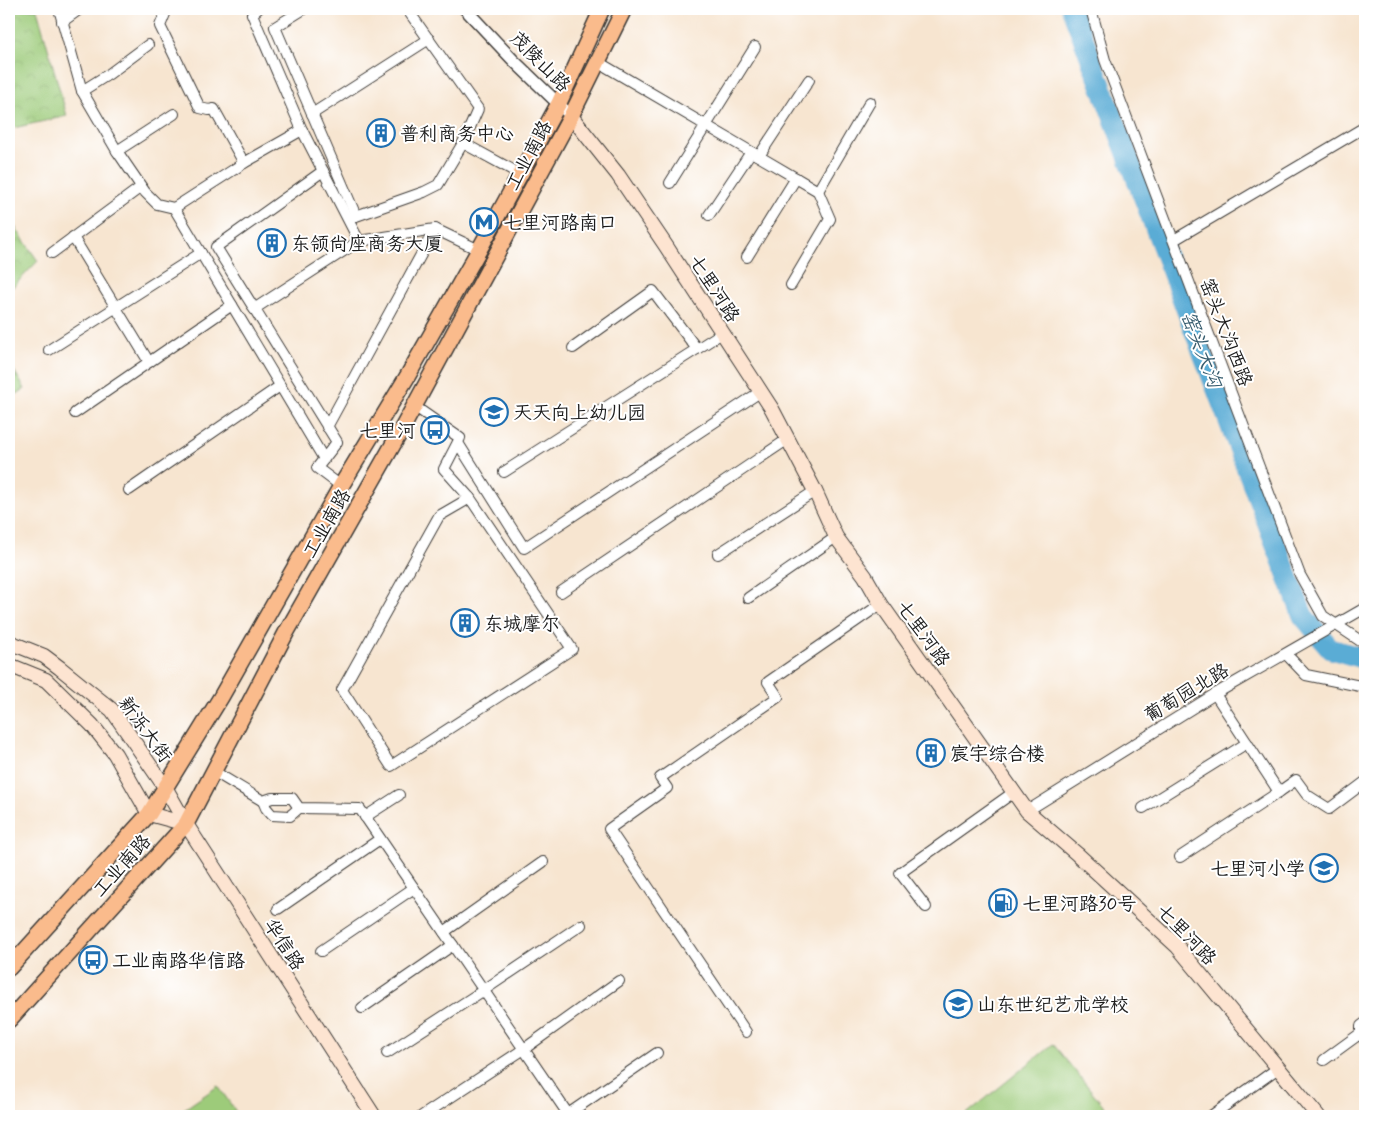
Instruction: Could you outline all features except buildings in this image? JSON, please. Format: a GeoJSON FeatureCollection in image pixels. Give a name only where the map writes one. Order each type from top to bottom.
{"type":"FeatureCollection","features":[{"type":"Feature","properties":{"kind":"main road","name":"工业南路"},"geometry":{"type":"LineString","coordinates":[[12,958],[149,814],[221,697],[340,486],[407,377],[559,103],[602,9]]}},
{"type":"Feature","properties":{"kind":"main road","name":"工业南路"},"geometry":{"type":"LineString","coordinates":[[9,1020],[186,824],[286,633],[414,406],[572,116],[624,9]]}},
{"type":"Feature","properties":{"kind":"main road","name":"七里河路"},"geometry":{"type":"LineString","coordinates":[[572,116],[618,175],[772,409],[815,491],[836,537],[865,576],[880,604],[1027,811],[1078,854],[1177,946],[1318,1116]]}},
{"type":"Feature","properties":{"kind":"main road","name":"新泺大街"},"geometry":{"type":"LineString","coordinates":[[9,642],[44,656],[112,710],[165,787],[186,824]]}},
{"type":"Feature","properties":{"kind":"main road"},"geometry":{"type":"LineString","coordinates":[[9,666],[46,680],[92,725],[115,754],[149,814],[186,824]]}},
{"type":"Feature","properties":{"kind":"main road","name":"华信路"},"geometry":{"type":"LineString","coordinates":[[186,824],[374,1116]]}},
{"type":"Feature","properties":{"kind":"street"},"geometry":{"type":"LineString","coordinates":[[59,9],[82,91],[117,151],[141,186],[158,204],[174,208],[324,459]]}},
{"type":"Feature","properties":{"kind":"street"},"geometry":{"type":"LineString","coordinates":[[62,22],[80,9]]}},
{"type":"Feature","properties":{"kind":"street"},"geometry":{"type":"LineString","coordinates":[[167,9],[160,26],[196,100],[200,108],[214,109],[244,163]]}},
{"type":"Feature","properties":{"kind":"street"},"geometry":{"type":"LineString","coordinates":[[258,9],[252,14],[302,130],[359,241]]}},
{"type":"Feature","properties":{"kind":"street"},"geometry":{"type":"LineString","coordinates":[[304,9],[275,27],[356,216],[424,192],[438,185],[463,143],[478,109],[407,9]]}},
{"type":"Feature","properties":{"kind":"street","name":"茂陵山路"},"geometry":{"type":"LineString","coordinates":[[465,9],[514,61],[572,116]]}},
{"type":"Feature","properties":{"kind":"street","name":"窑头大沟西路"},"geometry":{"type":"LineString","coordinates":[[1090,9],[1105,60],[1300,574],[1323,616],[1365,644]]}},
{"type":"Feature","properties":{"kind":"street"},"geometry":{"type":"LineString","coordinates":[[312,114],[428,39]]}},
{"type":"Feature","properties":{"kind":"street"},"geometry":{"type":"LineString","coordinates":[[82,91],[148,45]]}},
{"type":"Feature","properties":{"kind":"street"},"geometry":{"type":"LineString","coordinates":[[670,183],[755,47]]}},
{"type":"Feature","properties":{"kind":"street"},"geometry":{"type":"LineString","coordinates":[[598,62],[818,192],[830,219],[791,285]]}},
{"type":"Feature","properties":{"kind":"street"},"geometry":{"type":"LineString","coordinates":[[709,215],[810,80]]}},
{"type":"Feature","properties":{"kind":"street"},"geometry":{"type":"LineString","coordinates":[[818,192],[870,102]]}},
{"type":"Feature","properties":{"kind":"street"},"geometry":{"type":"LineString","coordinates":[[117,151],[174,114]]}},
{"type":"Feature","properties":{"kind":"street"},"geometry":{"type":"LineString","coordinates":[[1174,240],[1365,127]]}},
{"type":"Feature","properties":{"kind":"street"},"geometry":{"type":"LineString","coordinates":[[174,208],[244,163],[302,130]]}},
{"type":"Feature","properties":{"kind":"street"},"geometry":{"type":"LineString","coordinates":[[463,143],[520,174]]}},
{"type":"Feature","properties":{"kind":"street"},"geometry":{"type":"LineString","coordinates":[[323,171],[216,247],[338,442],[317,468],[340,486]]}},
{"type":"Feature","properties":{"kind":"street"},"geometry":{"type":"LineString","coordinates":[[747,257],[796,178]]}},
{"type":"Feature","properties":{"kind":"street"},"geometry":{"type":"LineString","coordinates":[[52,252],[141,186]]}},
{"type":"Feature","properties":{"kind":"street"},"geometry":{"type":"LineString","coordinates":[[254,309],[359,241],[435,229],[478,250]]}},
{"type":"Feature","properties":{"kind":"street"},"geometry":{"type":"LineString","coordinates":[[328,426],[435,229]]}},
{"type":"Feature","properties":{"kind":"street"},"geometry":{"type":"LineString","coordinates":[[73,237],[114,308],[149,362]]}},
{"type":"Feature","properties":{"kind":"street"},"geometry":{"type":"LineString","coordinates":[[49,350],[200,252]]}},
{"type":"Feature","properties":{"kind":"street"},"geometry":{"type":"LineString","coordinates":[[573,348],[653,292],[697,349]]}},
{"type":"Feature","properties":{"kind":"street"},"geometry":{"type":"LineString","coordinates":[[75,413],[232,305]]}},
{"type":"Feature","properties":{"kind":"street"},"geometry":{"type":"LineString","coordinates":[[504,472],[722,333]]}},
{"type":"Feature","properties":{"kind":"street"},"geometry":{"type":"LineString","coordinates":[[129,490],[280,386]]}},
{"type":"Feature","properties":{"kind":"street"},"geometry":{"type":"LineString","coordinates":[[458,443],[524,548],[760,392]]}},
{"type":"Feature","properties":{"kind":"street"},"geometry":{"type":"LineString","coordinates":[[414,406],[460,438],[444,469],[470,498],[572,648],[392,766],[342,690],[439,516],[470,498]]}},
{"type":"Feature","properties":{"kind":"street"},"geometry":{"type":"LineString","coordinates":[[561,592],[788,439]]}},
{"type":"Feature","properties":{"kind":"street"},"geometry":{"type":"LineString","coordinates":[[718,554],[815,491]]}},
{"type":"Feature","properties":{"kind":"street"},"geometry":{"type":"LineString","coordinates":[[748,598],[836,537]]}},
{"type":"Feature","properties":{"kind":"street"},"geometry":{"type":"LineString","coordinates":[[746,1032],[609,829],[667,788],[660,778],[778,697],[768,682],[880,604]]}},
{"type":"Feature","properties":{"kind":"street","name":"葡萄园北路"},"geometry":{"type":"LineString","coordinates":[[1027,811],[1215,694],[1365,608]]}},
{"type":"Feature","properties":{"kind":"street"},"geometry":{"type":"LineString","coordinates":[[1286,654],[1306,675],[1365,687]]}},
{"type":"Feature","properties":{"kind":"street"},"geometry":{"type":"LineString","coordinates":[[1215,694],[1279,792]]}},
{"type":"Feature","properties":{"kind":"street"},"geometry":{"type":"LineString","coordinates":[[1143,808],[1247,743]]}},
{"type":"Feature","properties":{"kind":"street"},"geometry":{"type":"LineString","coordinates":[[213,771],[263,800],[266,808],[272,815],[290,816],[299,808],[360,809],[524,1049],[566,1115],[657,1053]]}},
{"type":"Feature","properties":{"kind":"street"},"geometry":{"type":"LineString","coordinates":[[1180,857],[1296,780],[1307,795],[1329,809],[1365,782]]}},
{"type":"Feature","properties":{"kind":"street"},"geometry":{"type":"LineString","coordinates":[[926,907],[900,873],[1014,792]]}},
{"type":"Feature","properties":{"kind":"street"},"geometry":{"type":"LineString","coordinates":[[365,817],[399,795]]}},
{"type":"Feature","properties":{"kind":"street"},"geometry":{"type":"LineString","coordinates":[[263,800],[292,798],[299,808]]}},
{"type":"Feature","properties":{"kind":"street"},"geometry":{"type":"LineString","coordinates":[[278,909],[380,839]]}},
{"type":"Feature","properties":{"kind":"street"},"geometry":{"type":"LineString","coordinates":[[444,932],[543,862]]}},
{"type":"Feature","properties":{"kind":"street"},"geometry":{"type":"LineString","coordinates":[[321,951],[414,888]]}},
{"type":"Feature","properties":{"kind":"street"},"geometry":{"type":"LineString","coordinates":[[387,1053],[581,925]]}},
{"type":"Feature","properties":{"kind":"street"},"geometry":{"type":"LineString","coordinates":[[362,1008],[453,945]]}},
{"type":"Feature","properties":{"kind":"street"},"geometry":{"type":"LineString","coordinates":[[422,1116],[524,1049],[619,981]]}},
{"type":"Feature","properties":{"kind":"street"},"geometry":{"type":"LineString","coordinates":[[1324,1060],[1364,1032]]}},
{"type":"Feature","properties":{"kind":"street"},"geometry":{"type":"LineString","coordinates":[[1211,1116],[1278,1068]]}},
{"type":"Feature","properties":{"kind":"green space"},"geometry":{"type":"Polygon","coordinates":[[[9,9],[37,9],[67,116],[9,129],[9,9]]]}},
{"type":"Feature","properties":{"kind":"green space"},"geometry":{"type":"Polygon","coordinates":[[[9,218],[38,261],[9,291],[9,218]]]}},
{"type":"Feature","properties":{"kind":"green space"},"geometry":{"type":"Polygon","coordinates":[[[9,362],[25,389],[9,399],[9,362]]]}},
{"type":"Feature","properties":{"kind":"green space"},"geometry":{"type":"Polygon","coordinates":[[[1053,1044],[1112,1116],[964,1116],[1053,1044]]]}},
{"type":"Feature","properties":{"kind":"green space"},"geometry":{"type":"Polygon","coordinates":[[[218,1086],[239,1116],[174,1116],[218,1086]]]}},
{"type":"Feature","properties":{"kind":"waterway","name":"窑头大沟"},"geometry":{"type":"LineString","coordinates":[[1072,9],[1303,616],[1331,649],[1365,659]]}},
{"type":"Feature","properties":{"kind":"place","name":"普利商务中心"},"geometry":{"type":"Point","coordinates":[381,133]}},
{"type":"Feature","properties":{"kind":"place","name":"七里河路南口"},"geometry":{"type":"Point","coordinates":[484,222]}},
{"type":"Feature","properties":{"kind":"place","name":"东领尚座商务大厦"},"geometry":{"type":"Point","coordinates":[272,243]}},
{"type":"Feature","properties":{"kind":"place","name":"天天向上幼儿园"},"geometry":{"type":"Point","coordinates":[494,412]}},
{"type":"Feature","properties":{"kind":"place","name":"七里河"},"geometry":{"type":"Point","coordinates":[435,430]}},
{"type":"Feature","properties":{"kind":"place","name":"东城摩尔"},"geometry":{"type":"Point","coordinates":[465,623]}},
{"type":"Feature","properties":{"kind":"place","name":"宸宇综合楼"},"geometry":{"type":"Point","coordinates":[931,753]}},
{"type":"Feature","properties":{"kind":"place","name":"七里河小学"},"geometry":{"type":"Point","coordinates":[1324,868]}},
{"type":"Feature","properties":{"kind":"place","name":"七里河路30号"},"geometry":{"type":"Point","coordinates":[1003,903]}},
{"type":"Feature","properties":{"kind":"place","name":"工业南路华信路"},"geometry":{"type":"Point","coordinates":[93,960]}},
{"type":"Feature","properties":{"kind":"place","name":"山东世纪艺术学校"},"geometry":{"type":"Point","coordinates":[958,1004]}}]}
